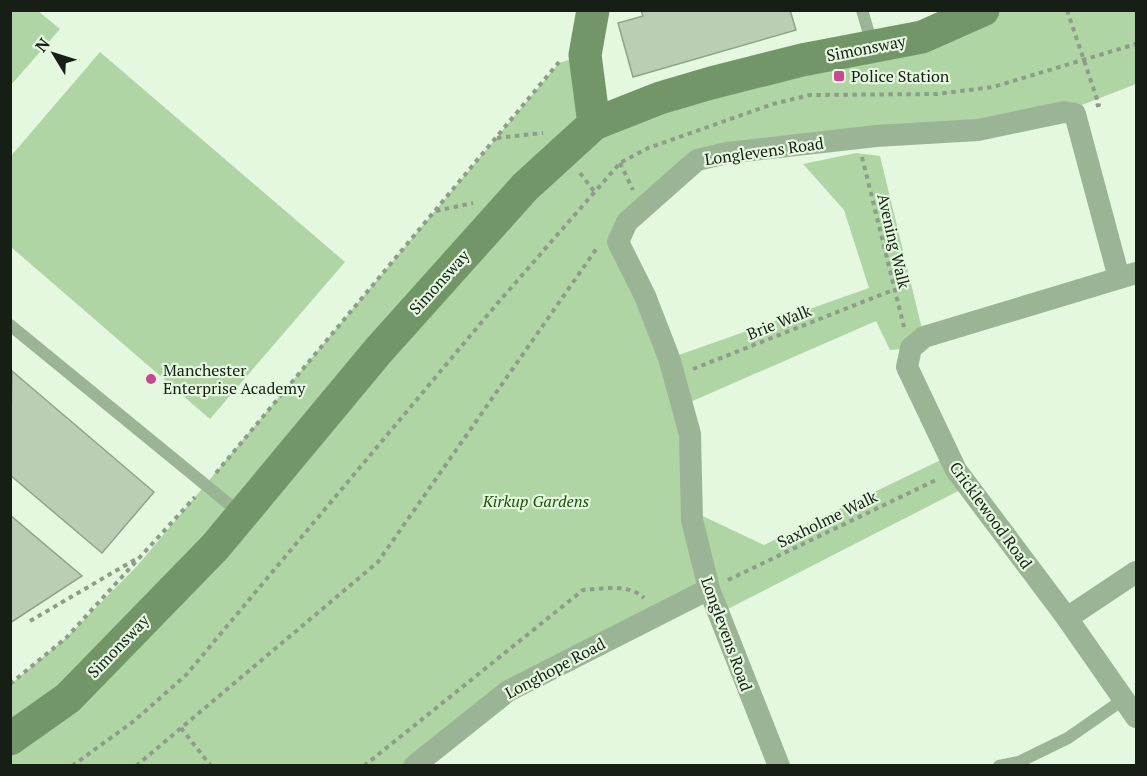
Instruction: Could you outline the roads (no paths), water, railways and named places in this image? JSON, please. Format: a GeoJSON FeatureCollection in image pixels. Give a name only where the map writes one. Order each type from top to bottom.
{"type":"FeatureCollection","features":[{"type":"Feature","properties":{"kind":"street"},"geometry":{"type":"LineString","coordinates":[[593,10],[585,55],[594,124]]}},
{"type":"Feature","properties":{"kind":"street","name":"Simonsway"},"geometry":{"type":"LineString","coordinates":[[10,739],[68,698],[215,547],[378,351],[525,186],[594,124],[660,98],[700,86],[802,60],[922,37],[983,10]]}},
{"type":"Feature","properties":{"kind":"street","name":"Longlevens Road"},"geometry":{"type":"LineString","coordinates":[[779,765],[709,589],[692,520],[690,434],[669,358],[645,296],[618,242],[627,222],[641,207],[697,160],[727,153],[858,138],[978,130],[1064,112],[1075,114],[1128,276]]}},
{"type":"Feature","properties":{"kind":"street","name":"Cricklewood Road"},"geometry":{"type":"LineString","coordinates":[[1128,276],[924,337],[911,348],[907,367],[956,470],[1067,618],[1130,708]]}},
{"type":"Feature","properties":{"kind":"street"},"geometry":{"type":"LineString","coordinates":[[1067,618],[1137,572]]}},
{"type":"Feature","properties":{"kind":"street","name":"Longhope Road"},"geometry":{"type":"LineString","coordinates":[[414,765],[507,690],[709,589]]}},
{"type":"Feature","properties":{"kind":"lane"},"geometry":{"type":"LineString","coordinates":[[862,10],[873,46]]}},
{"type":"Feature","properties":{"kind":"lane"},"geometry":{"type":"LineString","coordinates":[[10,325],[242,514]]}},
{"type":"Feature","properties":{"kind":"lane"},"geometry":{"type":"LineString","coordinates":[[999,765],[1019,762],[1130,708]]}},
{"type":"Feature","properties":{"kind":"place","name":"Police Station"},"geometry":{"type":"Point","coordinates":[839,76]}},
{"type":"Feature","properties":{"kind":"place","name":"Manchester Enterprise Academy"},"geometry":{"type":"Point","coordinates":[151,379]}},
{"type":"Feature","properties":{"kind":"park label","name":"Kirkup Gardens"},"geometry":{"type":"Point","coordinates":[536,501]}}]}
